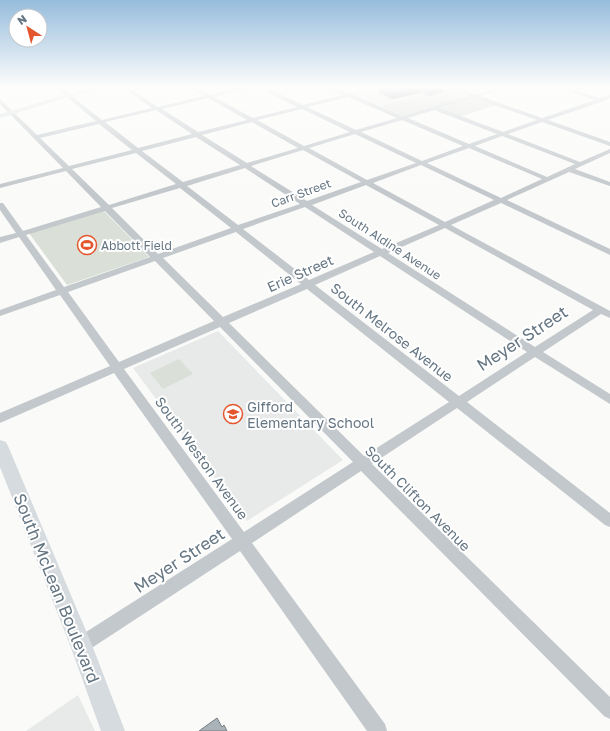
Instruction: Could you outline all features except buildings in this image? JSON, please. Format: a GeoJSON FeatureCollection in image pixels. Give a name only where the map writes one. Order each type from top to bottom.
{"type":"FeatureCollection","features":[{"type":"Feature","properties":{"kind":"main road","name":"South McLean Boulevard"},"geometry":{"type":"LineString","coordinates":[[0,446],[81,645],[113,731]]}},
{"type":"Feature","properties":{"kind":"street","name":"South Clifton Avenue"},"geometry":{"type":"LineString","coordinates":[[19,120],[106,208],[158,257],[221,322],[610,710]]}},
{"type":"Feature","properties":{"kind":"street"},"geometry":{"type":"LineString","coordinates":[[36,137],[108,120]]}},
{"type":"Feature","properties":{"kind":"street","name":"South Aldine Avenue"},"geometry":{"type":"LineString","coordinates":[[175,120],[610,400]]}},
{"type":"Feature","properties":{"kind":"street"},"geometry":{"type":"LineString","coordinates":[[0,186],[252,120]]}},
{"type":"Feature","properties":{"kind":"street"},"geometry":{"type":"LineString","coordinates":[[252,120],[605,313]]}},
{"type":"Feature","properties":{"kind":"street"},"geometry":{"type":"LineString","coordinates":[[330,120],[610,252]]}},
{"type":"Feature","properties":{"kind":"street"},"geometry":{"type":"LineString","coordinates":[[0,240],[395,120]]}},
{"type":"Feature","properties":{"kind":"street"},"geometry":{"type":"LineString","coordinates":[[407,120],[547,178]]}},
{"type":"Feature","properties":{"kind":"street"},"geometry":{"type":"LineString","coordinates":[[466,120],[580,164]]}},
{"type":"Feature","properties":{"kind":"street"},"geometry":{"type":"LineString","coordinates":[[542,120],[610,144]]}},
{"type":"Feature","properties":{"kind":"street","name":"Carr Street"},"geometry":{"type":"LineString","coordinates":[[0,314],[542,120]]}},
{"type":"Feature","properties":{"kind":"street","name":"South Melrose Avenue"},"geometry":{"type":"LineString","coordinates":[[100,122],[610,521]]}},
{"type":"Feature","properties":{"kind":"street","name":"Erie Street"},"geometry":{"type":"LineString","coordinates":[[0,418],[444,225],[547,178],[608,154]]}},
{"type":"Feature","properties":{"kind":"street"},"geometry":{"type":"LineString","coordinates":[[568,169],[610,184]]}},
{"type":"Feature","properties":{"kind":"street","name":"South Weston Avenue"},"geometry":{"type":"LineString","coordinates":[[0,205],[378,731]]}},
{"type":"Feature","properties":{"kind":"street","name":"Meyer Street"},"geometry":{"type":"LineString","coordinates":[[81,645],[535,351],[605,313]]}},
{"type":"Feature","properties":{"kind":"shaded area","name":"Abbott Field"},"geometry":{"type":"Polygon","coordinates":[[[104,211],[149,257],[67,285],[29,233],[104,211]]]}},
{"type":"Feature","properties":{"kind":"shaded area","name":"Gifford Elementary School"},"geometry":{"type":"Polygon","coordinates":[[[218,331],[343,460],[247,521],[133,368],[218,331]]]}},
{"type":"Feature","properties":{"kind":"shaded area"},"geometry":{"type":"Polygon","coordinates":[[[179,359],[193,374],[163,389],[150,373],[179,359]]]}},
{"type":"Feature","properties":{"kind":"shaded area"},"geometry":{"type":"Polygon","coordinates":[[[78,695],[95,731],[26,731],[78,695]]]}},
{"type":"Feature","properties":{"kind":"place","name":"Abbott Field"},"geometry":{"type":"Point","coordinates":[87,245]}},
{"type":"Feature","properties":{"kind":"place","name":"Gifford Elementary School"},"geometry":{"type":"Point","coordinates":[233,414]}}]}
